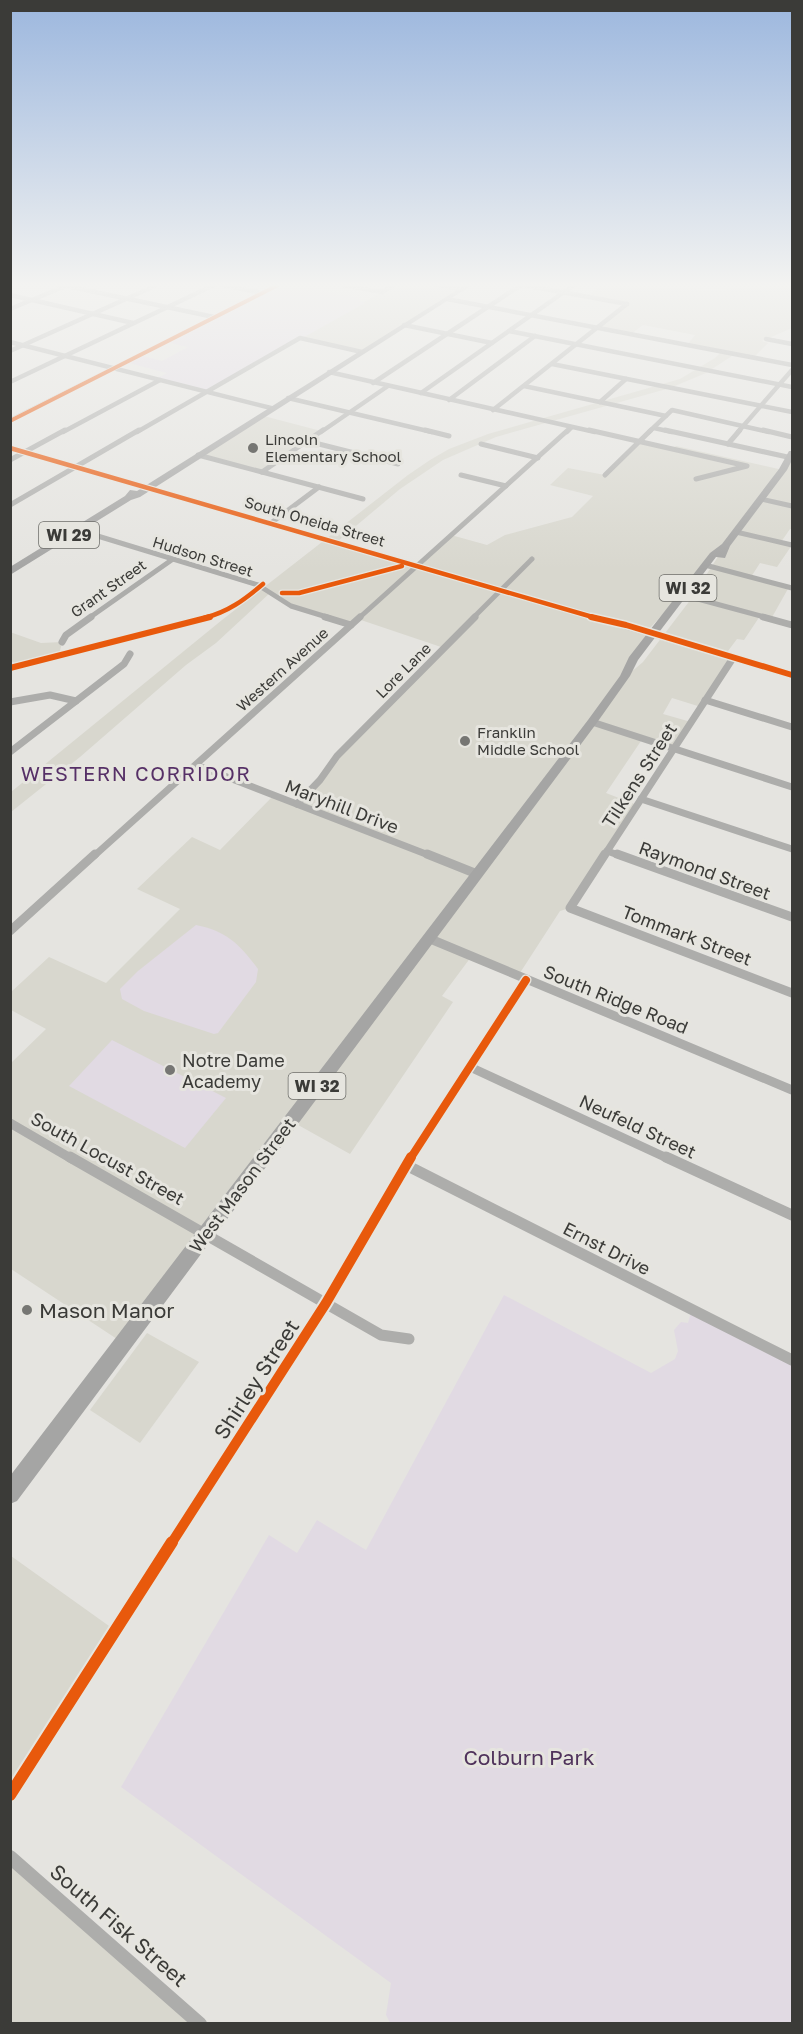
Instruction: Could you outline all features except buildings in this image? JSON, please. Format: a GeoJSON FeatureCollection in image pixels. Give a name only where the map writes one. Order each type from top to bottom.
{"type":"FeatureCollection","features":[{"type":"Feature","properties":{"kind":"main road","name":"WI 29"},"geometry":{"type":"LineString","coordinates":[[10,572],[317,380]]}},
{"type":"Feature","properties":{"kind":"main road","name":"West Mason Street"},"geometry":{"type":"LineString","coordinates":[[10,1494],[625,676],[643,662],[656,636],[709,566],[724,553],[725,546],[790,460]]}},
{"type":"Feature","properties":{"kind":"street"},"geometry":{"type":"LineString","coordinates":[[10,421],[91,380]]}},
{"type":"Feature","properties":{"kind":"street"},"geometry":{"type":"LineString","coordinates":[[10,460],[160,380],[271,408]]}},
{"type":"Feature","properties":{"kind":"street"},"geometry":{"type":"LineString","coordinates":[[10,505],[227,380]]}},
{"type":"Feature","properties":{"kind":"street"},"geometry":{"type":"LineString","coordinates":[[364,380],[747,466],[696,479]]}},
{"type":"Feature","properties":{"kind":"street"},"geometry":{"type":"LineString","coordinates":[[421,393],[440,380]]}},
{"type":"Feature","properties":{"kind":"street"},"geometry":{"type":"LineString","coordinates":[[449,400],[476,380]]}},
{"type":"Feature","properties":{"kind":"street"},"geometry":{"type":"LineString","coordinates":[[494,410],[532,380]]}},
{"type":"Feature","properties":{"kind":"street"},"geometry":{"type":"LineString","coordinates":[[600,402],[625,380]]}},
{"type":"Feature","properties":{"kind":"street"},"geometry":{"type":"LineString","coordinates":[[631,380],[792,412]]}},
{"type":"Feature","properties":{"kind":"street"},"geometry":{"type":"LineString","coordinates":[[754,380],[792,387]]}},
{"type":"Feature","properties":{"kind":"street"},"geometry":{"type":"LineString","coordinates":[[728,444],[783,380]]}},
{"type":"Feature","properties":{"kind":"street"},"geometry":{"type":"LineString","coordinates":[[262,472],[388,386]]}},
{"type":"Feature","properties":{"kind":"street"},"geometry":{"type":"LineString","coordinates":[[524,386],[666,416]]}},
{"type":"Feature","properties":{"kind":"street"},"geometry":{"type":"LineString","coordinates":[[288,398],[449,436]]}},
{"type":"Feature","properties":{"kind":"street"},"geometry":{"type":"LineString","coordinates":[[605,475],[672,411],[792,437]]}},
{"type":"Feature","properties":{"kind":"street","name":"Western Avenue"},"geometry":{"type":"LineString","coordinates":[[10,931],[571,428]]}},
{"type":"Feature","properties":{"kind":"street"},"geometry":{"type":"LineString","coordinates":[[654,428],[790,460]]}},
{"type":"Feature","properties":{"kind":"street"},"geometry":{"type":"LineString","coordinates":[[307,441],[398,464]]}},
{"type":"Feature","properties":{"kind":"street"},"geometry":{"type":"LineString","coordinates":[[481,444],[538,458]]}},
{"type":"Feature","properties":{"kind":"street","name":"South Oneida Street"},"geometry":{"type":"LineString","coordinates":[[10,448],[792,675]]}},
{"type":"Feature","properties":{"kind":"street"},"geometry":{"type":"LineString","coordinates":[[198,454],[363,499]]}},
{"type":"Feature","properties":{"kind":"street"},"geometry":{"type":"LineString","coordinates":[[461,475],[506,486]]}},
{"type":"Feature","properties":{"kind":"street"},"geometry":{"type":"LineString","coordinates":[[271,522],[319,487]]}},
{"type":"Feature","properties":{"kind":"street"},"geometry":{"type":"LineString","coordinates":[[761,499],[792,506]]}},
{"type":"Feature","properties":{"kind":"street","name":"Hudson Street"},"geometry":{"type":"LineString","coordinates":[[78,530],[258,585],[291,606],[351,625]]}},
{"type":"Feature","properties":{"kind":"street"},"geometry":{"type":"LineString","coordinates":[[736,532],[792,545]]}},
{"type":"Feature","properties":{"kind":"street","name":"Grant Street"},"geometry":{"type":"LineString","coordinates":[[62,642],[66,635],[173,559]]}},
{"type":"Feature","properties":{"kind":"street","name":"Lore Lane"},"geometry":{"type":"LineString","coordinates":[[297,804],[320,780],[337,756],[532,559]]}},
{"type":"Feature","properties":{"kind":"street"},"geometry":{"type":"LineString","coordinates":[[709,566],[792,588]]}},
{"type":"Feature","properties":{"kind":"street"},"geometry":{"type":"LineString","coordinates":[[687,596],[792,625]]}},
{"type":"Feature","properties":{"kind":"street"},"geometry":{"type":"LineString","coordinates":[[10,752],[124,664],[130,654]]}},
{"type":"Feature","properties":{"kind":"street","name":"Tilkens Street"},"geometry":{"type":"LineString","coordinates":[[570,908],[705,700],[729,657]]}},
{"type":"Feature","properties":{"kind":"street"},"geometry":{"type":"LineString","coordinates":[[10,702],[50,695],[76,701]]}},
{"type":"Feature","properties":{"kind":"street"},"geometry":{"type":"LineString","coordinates":[[705,700],[792,727]]}},
{"type":"Feature","properties":{"kind":"street"},"geometry":{"type":"LineString","coordinates":[[592,722],[792,787]]}},
{"type":"Feature","properties":{"kind":"street","name":"Maryhill Drive"},"geometry":{"type":"LineString","coordinates":[[196,765],[477,874]]}},
{"type":"Feature","properties":{"kind":"street"},"geometry":{"type":"LineString","coordinates":[[641,799],[792,849]]}},
{"type":"Feature","properties":{"kind":"street","name":"Raymond Street"},"geometry":{"type":"LineString","coordinates":[[608,851],[792,917]]}},
{"type":"Feature","properties":{"kind":"street","name":"Tommark Street"},"geometry":{"type":"LineString","coordinates":[[570,908],[792,993]]}},
{"type":"Feature","properties":{"kind":"street","name":"South Ridge Road"},"geometry":{"type":"LineString","coordinates":[[428,938],[792,1090]]}},
{"type":"Feature","properties":{"kind":"street","name":"Shirley Street"},"geometry":{"type":"LineString","coordinates":[[10,1795],[326,1303],[406,1166],[526,980]]}},
{"type":"Feature","properties":{"kind":"street","name":"Neufeld Street"},"geometry":{"type":"LineString","coordinates":[[470,1067],[792,1215]]}},
{"type":"Feature","properties":{"kind":"street","name":"South Locust Street"},"geometry":{"type":"LineString","coordinates":[[10,1123],[381,1335],[409,1339]]}},
{"type":"Feature","properties":{"kind":"street","name":"Ernst Drive"},"geometry":{"type":"LineString","coordinates":[[406,1166],[792,1360]]}},
{"type":"Feature","properties":{"kind":"street","name":"South Fisk Street"},"geometry":{"type":"LineString","coordinates":[[10,1857],[200,2024]]}},
{"type":"Feature","properties":{"kind":"shaded area"},"geometry":{"type":"Polygon","coordinates":[[[677,380],[689,380],[670,388],[496,437],[443,460],[400,489],[338,541],[418,565],[451,535],[487,545],[505,535],[572,517],[593,496],[550,485],[568,468],[605,475],[639,443],[670,450],[676,446],[783,470],[792,453],[792,529],[781,542],[792,545],[777,567],[760,563],[751,577],[789,587],[771,619],[760,616],[744,640],[737,639],[725,655],[733,658],[701,707],[672,698],[663,714],[691,722],[674,748],[643,738],[606,793],[637,805],[570,908],[560,911],[518,976],[471,957],[442,996],[453,1002],[350,1154],[291,1121],[123,1343],[11,1269],[11,1063],[46,1029],[11,1010],[11,992],[49,957],[106,983],[180,909],[137,889],[192,837],[220,850],[274,795],[297,804],[337,756],[444,648],[358,619],[351,625],[291,606],[271,592],[216,643],[186,665],[80,757],[11,812],[11,792],[222,620],[408,475],[449,449],[488,434],[677,380]],[[723,549],[649,629],[614,624],[650,637],[630,673],[643,662],[688,603],[723,549]]]}},
{"type":"Feature","properties":{"kind":"shaded area","name":"Lincoln Elementary School"},"geometry":{"type":"Polygon","coordinates":[[[260,415],[321,431],[262,472],[198,455],[260,415]]]}},
{"type":"Feature","properties":{"kind":"shaded area"},"geometry":{"type":"Polygon","coordinates":[[[10,632],[41,643],[62,642],[60,651],[15,663],[11,661],[10,632]]]}},
{"type":"Feature","properties":{"kind":"shaded area"},"geometry":{"type":"Polygon","coordinates":[[[147,1333],[199,1362],[140,1443],[90,1410],[147,1333]]]}},
{"type":"Feature","properties":{"kind":"shaded area"},"geometry":{"type":"Polygon","coordinates":[[[11,1556],[116,1631],[11,1795],[11,1556]]]}},
{"type":"Feature","properties":{"kind":"shaded area"},"geometry":{"type":"Polygon","coordinates":[[[10,1857],[200,2023],[11,2023],[10,1857]]]}},
{"type":"Feature","properties":{"kind":"green space"},"geometry":{"type":"Polygon","coordinates":[[[160,380],[228,380],[206,392],[160,380]]]}},
{"type":"Feature","properties":{"kind":"green space"},"geometry":{"type":"Polygon","coordinates":[[[196,925],[216,931],[232,940],[258,969],[256,982],[218,1033],[214,1034],[144,1011],[122,999],[120,989],[138,971],[196,925]]]}},
{"type":"Feature","properties":{"kind":"green space"},"geometry":{"type":"Polygon","coordinates":[[[112,1040],[226,1098],[185,1148],[69,1086],[112,1040]]]}},
{"type":"Feature","properties":{"kind":"green space","name":"Colburn Park"},"geometry":{"type":"Polygon","coordinates":[[[504,1295],[651,1373],[675,1359],[678,1351],[674,1330],[681,1322],[688,1323],[692,1309],[792,1360],[792,2023],[390,2023],[386,2015],[391,1983],[121,1787],[269,1535],[297,1553],[317,1520],[366,1550],[504,1295]]]}},
{"type":"Feature","properties":{"kind":"cycle path"},"geometry":{"type":"LineString","coordinates":[[10,421],[91,380]]}},
{"type":"Feature","properties":{"kind":"cycle path"},"geometry":{"type":"LineString","coordinates":[[10,448],[792,675]]}},
{"type":"Feature","properties":{"kind":"cycle path"},"geometry":{"type":"LineString","coordinates":[[282,593],[299,593],[402,566]]}},
{"type":"Feature","properties":{"kind":"cycle path"},"geometry":{"type":"LineString","coordinates":[[10,668],[221,614],[240,603],[263,584]]}},
{"type":"Feature","properties":{"kind":"cycle path"},"geometry":{"type":"LineString","coordinates":[[10,1795],[326,1303],[406,1165],[526,980]]}},
{"type":"Feature","properties":{"kind":"place","name":"Lincoln Elementary School"},"geometry":{"type":"Point","coordinates":[253,448]}},
{"type":"Feature","properties":{"kind":"place","name":"Franklin Middle School"},"geometry":{"type":"Point","coordinates":[465,741]}},
{"type":"Feature","properties":{"kind":"place","name":"Notre Dame Academy"},"geometry":{"type":"Point","coordinates":[170,1070]}},
{"type":"Feature","properties":{"kind":"place","name":"Mason Manor"},"geometry":{"type":"Point","coordinates":[27,1310]}},
{"type":"Feature","properties":{"kind":"district","name":"WESTERN CORRIDOR"},"geometry":{"type":"Point","coordinates":[136,773]}}]}
